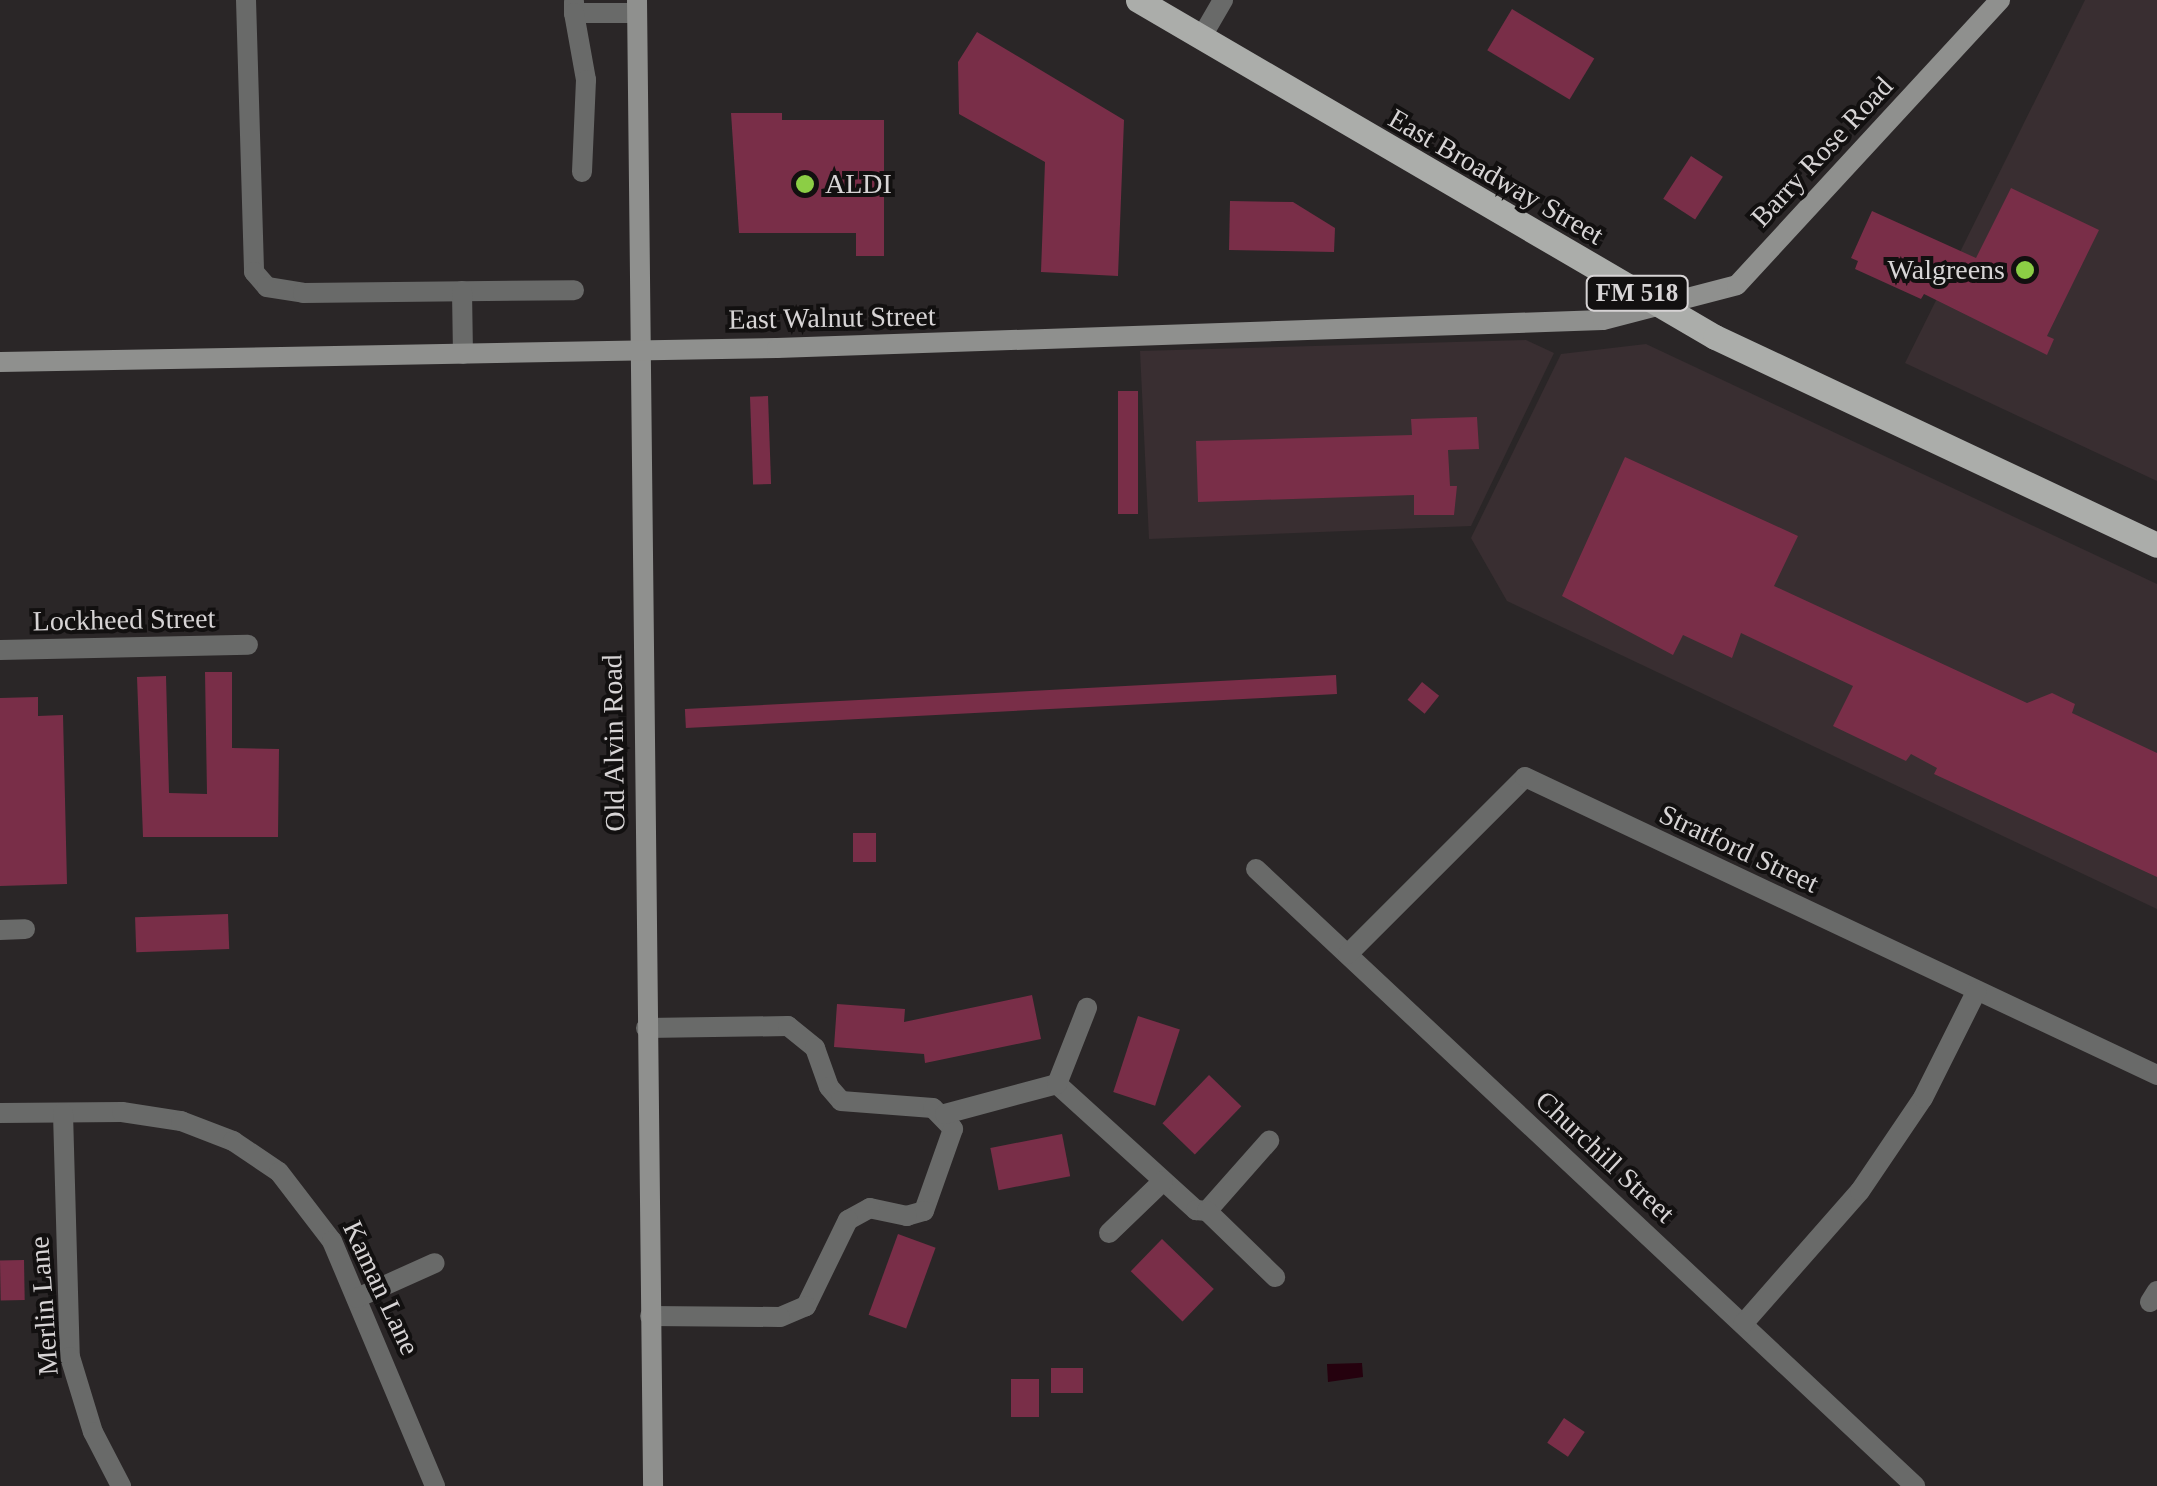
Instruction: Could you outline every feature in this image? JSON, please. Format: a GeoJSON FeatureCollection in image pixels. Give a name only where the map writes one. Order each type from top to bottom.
{"type":"FeatureCollection","features":[{"type":"Feature","properties":{"kind":"main road","name":"East Broadway Street"},"geometry":{"type":"LineString","coordinates":[[1138,0],[1665,308],[2157,546]]}},
{"type":"Feature","properties":{"kind":"street"},"geometry":{"type":"LineString","coordinates":[[246,0],[254,272],[267,287],[303,293],[574,290]]}},
{"type":"Feature","properties":{"kind":"street"},"geometry":{"type":"LineString","coordinates":[[1201,38],[1223,0]]}},
{"type":"Feature","properties":{"kind":"street","name":"Barry Rose Road"},"geometry":{"type":"LineString","coordinates":[[1665,308],[1737,285],[2000,0]]}},
{"type":"Feature","properties":{"kind":"street"},"geometry":{"type":"LineString","coordinates":[[582,172],[586,80],[574,6],[637,7]]}},
{"type":"Feature","properties":{"kind":"street","name":"Old Alvin Road"},"geometry":{"type":"LineString","coordinates":[[637,7],[637,350],[653,1486]]}},
{"type":"Feature","properties":{"kind":"street"},"geometry":{"type":"LineString","coordinates":[[462,291],[463,354]]}},
{"type":"Feature","properties":{"kind":"street","name":"East Walnut Street"},"geometry":{"type":"LineString","coordinates":[[0,362],[637,350],[1554,322],[1665,308]]}},
{"type":"Feature","properties":{"kind":"street","name":"Lockheed Street"},"geometry":{"type":"LineString","coordinates":[[0,650],[248,645]]}},
{"type":"Feature","properties":{"kind":"street","name":"Stratford Street"},"geometry":{"type":"LineString","coordinates":[[1348,954],[1525,777],[2157,1075]]}},
{"type":"Feature","properties":{"kind":"street","name":"Churchill Street"},"geometry":{"type":"LineString","coordinates":[[1256,868],[1914,1486]]}},
{"type":"Feature","properties":{"kind":"street"},"geometry":{"type":"LineString","coordinates":[[0,930],[25,929]]}},
{"type":"Feature","properties":{"kind":"street"},"geometry":{"type":"LineString","coordinates":[[1743,1324],[1860,1192],[1923,1098],[1976,992]]}},
{"type":"Feature","properties":{"kind":"street"},"geometry":{"type":"LineString","coordinates":[[1057,1084],[1087,1008]]}},
{"type":"Feature","properties":{"kind":"street"},"geometry":{"type":"LineString","coordinates":[[646,1028],[788,1026],[814,1048],[829,1087],[842,1100],[946,1114],[1057,1084]]}},
{"type":"Feature","properties":{"kind":"street"},"geometry":{"type":"LineString","coordinates":[[1057,1084],[1196,1210],[1207,1211],[1275,1277]]}},
{"type":"Feature","properties":{"kind":"street","name":"Kaman Lane"},"geometry":{"type":"LineString","coordinates":[[0,1113],[181,1120],[257,1155],[318,1217],[357,1298],[435,1486]]}},
{"type":"Feature","properties":{"kind":"street","name":"Merlin Lane"},"geometry":{"type":"LineString","coordinates":[[63,1113],[70,1357],[88,1420],[121,1486]]}},
{"type":"Feature","properties":{"kind":"street"},"geometry":{"type":"LineString","coordinates":[[650,1316],[780,1317],[806,1306],[848,1220],[870,1208],[907,1216],[924,1210],[952,1141],[946,1114]]}},
{"type":"Feature","properties":{"kind":"street"},"geometry":{"type":"LineString","coordinates":[[1207,1211],[1269,1141]]}},
{"type":"Feature","properties":{"kind":"street"},"geometry":{"type":"LineString","coordinates":[[1109,1233],[1164,1181]]}},
{"type":"Feature","properties":{"kind":"street"},"geometry":{"type":"LineString","coordinates":[[357,1298],[435,1264]]}},
{"type":"Feature","properties":{"kind":"shaded area"},"geometry":{"type":"Polygon","coordinates":[[[2085,0],[2157,0],[2157,481],[1905,363],[2085,0]]]}},
{"type":"Feature","properties":{"kind":"shaded area"},"geometry":{"type":"Polygon","coordinates":[[[1526,340],[1554,353],[1471,526],[1149,539],[1140,351],[1526,340]]]}},
{"type":"Feature","properties":{"kind":"shaded area"},"geometry":{"type":"Polygon","coordinates":[[[1646,344],[2157,584],[2157,909],[1507,601],[1471,538],[1561,354],[1646,344]]]}},
{"type":"Feature","properties":{"kind":"shaded area"},"geometry":{"type":"Polygon","coordinates":[[[1362,1363],[1363,1377],[1328,1382],[1327,1364],[1362,1363]]]}},
{"type":"Feature","properties":{"kind":"building"},"geometry":{"type":"Polygon","coordinates":[[[1512,9],[1594,58],[1570,100],[1487,50],[1512,9]]]}},
{"type":"Feature","properties":{"kind":"building"},"geometry":{"type":"Polygon","coordinates":[[[977,32],[1124,120],[1118,276],[1041,272],[1045,162],[959,114],[958,62],[977,32]]]}},
{"type":"Feature","properties":{"kind":"building"},"geometry":{"type":"Polygon","coordinates":[[[731,113],[782,113],[782,120],[884,120],[884,256],[856,256],[856,233],[739,233],[731,113]]]}},
{"type":"Feature","properties":{"kind":"building"},"geometry":{"type":"Polygon","coordinates":[[[1691,156],[1723,177],[1695,219],[1663,199],[1691,156]]]}},
{"type":"Feature","properties":{"kind":"building","name":"Walgreens"},"geometry":{"type":"Polygon","coordinates":[[[2011,188],[2099,230],[2047,336],[2054,339],[2047,355],[1924,294],[1921,299],[1855,269],[1858,261],[1851,258],[1872,211],[1976,258],[2011,188]]]}},
{"type":"Feature","properties":{"kind":"building"},"geometry":{"type":"Polygon","coordinates":[[[1230,201],[1293,202],[1335,228],[1334,252],[1229,250],[1230,201]]]}},
{"type":"Feature","properties":{"kind":"building"},"geometry":{"type":"Polygon","coordinates":[[[1118,391],[1138,391],[1138,514],[1118,514],[1118,391]]]}},
{"type":"Feature","properties":{"kind":"building"},"geometry":{"type":"Polygon","coordinates":[[[768,396],[771,484],[753,485],[750,397],[768,396]]]}},
{"type":"Feature","properties":{"kind":"building"},"geometry":{"type":"Polygon","coordinates":[[[1477,417],[1479,449],[1448,450],[1450,486],[1457,486],[1454,515],[1414,515],[1414,495],[1198,502],[1196,441],[1412,435],[1411,419],[1477,417]]]}},
{"type":"Feature","properties":{"kind":"building"},"geometry":{"type":"Polygon","coordinates":[[[1625,457],[1798,536],[1774,586],[2027,703],[2052,693],[2075,704],[2072,713],[2157,753],[2157,877],[1934,774],[1937,768],[1911,754],[1906,761],[1833,726],[1853,686],[1741,633],[1732,658],[1683,635],[1673,655],[1562,596],[1625,457]]]}},
{"type":"Feature","properties":{"kind":"building"},"geometry":{"type":"Polygon","coordinates":[[[205,672],[232,672],[232,748],[279,749],[278,837],[143,837],[137,677],[166,676],[169,793],[207,794],[205,672]]]}},
{"type":"Feature","properties":{"kind":"building"},"geometry":{"type":"Polygon","coordinates":[[[1336,675],[1337,694],[686,728],[685,709],[1336,675]]]}},
{"type":"Feature","properties":{"kind":"building"},"geometry":{"type":"Polygon","coordinates":[[[1422,682],[1439,696],[1425,714],[1408,700],[1422,682]]]}},
{"type":"Feature","properties":{"kind":"building"},"geometry":{"type":"Polygon","coordinates":[[[38,697],[38,716],[63,715],[67,884],[0,886],[0,698],[38,697]]]}},
{"type":"Feature","properties":{"kind":"building"},"geometry":{"type":"Polygon","coordinates":[[[853,833],[876,833],[876,862],[853,862],[853,833]]]}},
{"type":"Feature","properties":{"kind":"building"},"geometry":{"type":"Polygon","coordinates":[[[228,914],[229,949],[136,952],[135,917],[228,914]]]}},
{"type":"Feature","properties":{"kind":"building"},"geometry":{"type":"Polygon","coordinates":[[[1032,995],[1041,1039],[925,1063],[924,1054],[834,1047],[837,1004],[905,1009],[904,1022],[1032,995]]]}},
{"type":"Feature","properties":{"kind":"building"},"geometry":{"type":"Polygon","coordinates":[[[1138,1016],[1180,1030],[1155,1106],[1113,1092],[1138,1016]]]}},
{"type":"Feature","properties":{"kind":"building"},"geometry":{"type":"Polygon","coordinates":[[[1209,1075],[1241,1106],[1195,1154],[1162,1123],[1209,1075]]]}},
{"type":"Feature","properties":{"kind":"building"},"geometry":{"type":"Polygon","coordinates":[[[1062,1134],[1070,1176],[999,1190],[990,1148],[1062,1134]]]}},
{"type":"Feature","properties":{"kind":"building"},"geometry":{"type":"Polygon","coordinates":[[[898,1234],[936,1248],[906,1328],[869,1315],[898,1234]]]}},
{"type":"Feature","properties":{"kind":"building"},"geometry":{"type":"Polygon","coordinates":[[[1162,1239],[1214,1289],[1183,1321],[1131,1271],[1162,1239]]]}},
{"type":"Feature","properties":{"kind":"building"},"geometry":{"type":"Polygon","coordinates":[[[0,1260],[24,1260],[25,1300],[1,1300],[0,1260]]]}},
{"type":"Feature","properties":{"kind":"building"},"geometry":{"type":"Polygon","coordinates":[[[1051,1368],[1083,1368],[1083,1393],[1051,1393],[1051,1368]]]}},
{"type":"Feature","properties":{"kind":"building"},"geometry":{"type":"Polygon","coordinates":[[[1011,1379],[1039,1379],[1039,1417],[1011,1417],[1011,1379]]]}},
{"type":"Feature","properties":{"kind":"building"},"geometry":{"type":"Polygon","coordinates":[[[1564,1418],[1585,1432],[1568,1457],[1547,1443],[1564,1418]]]}},
{"type":"Feature","properties":{"kind":"place","name":"ALDI"},"geometry":{"type":"Point","coordinates":[805,184]}},
{"type":"Feature","properties":{"kind":"place","name":"Walgreens"},"geometry":{"type":"Point","coordinates":[2025,270]}}]}
